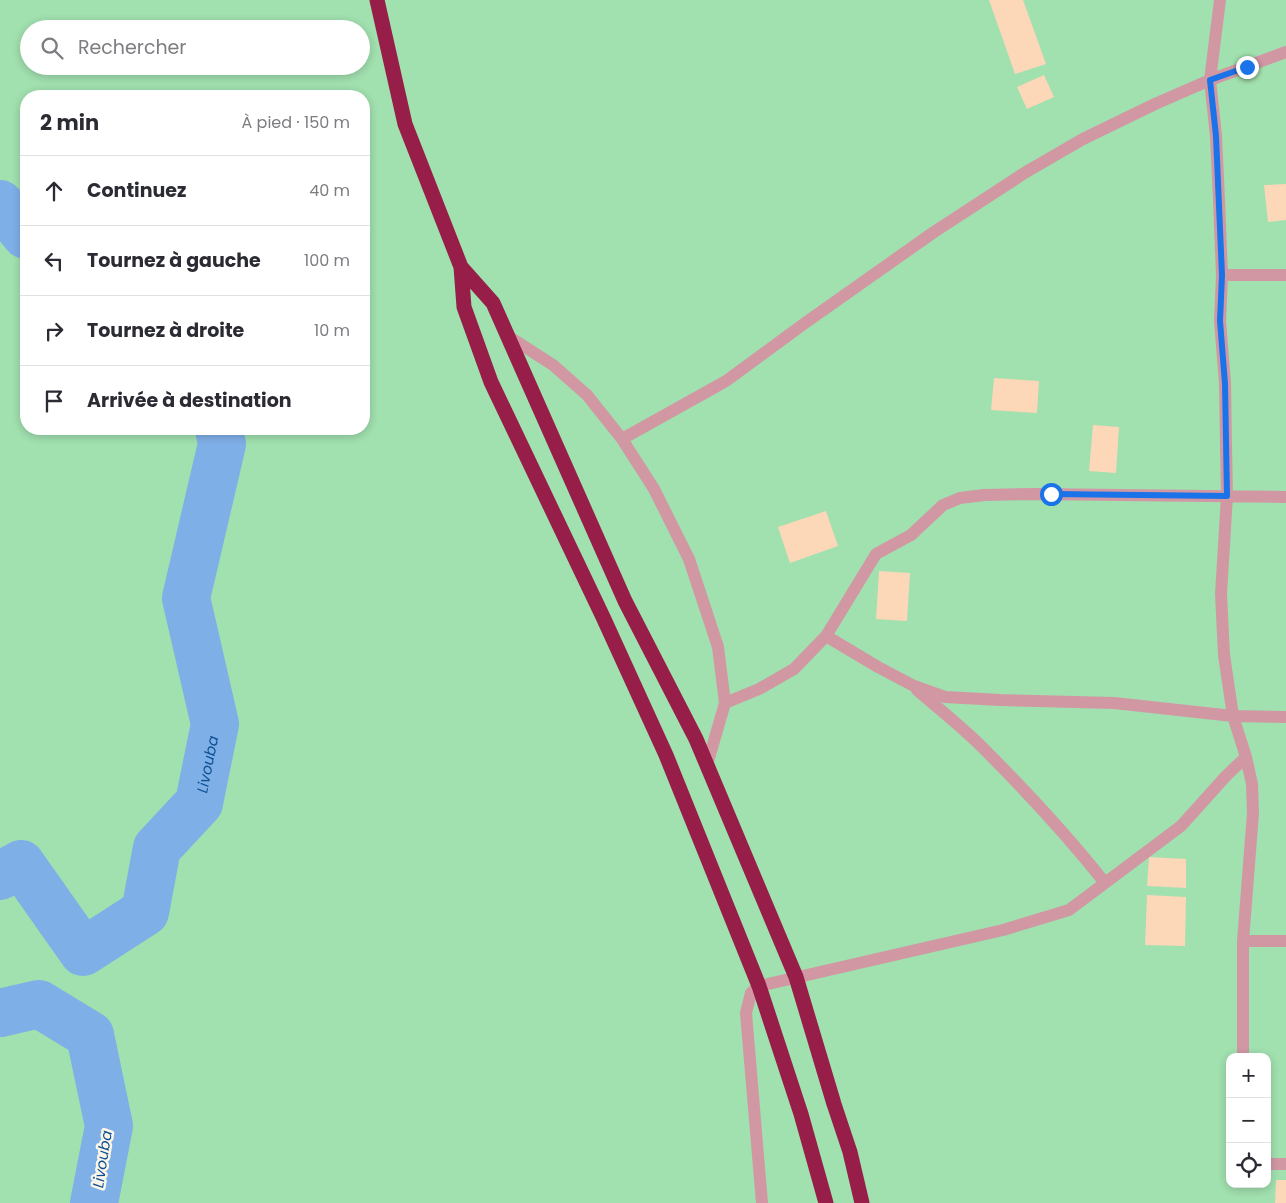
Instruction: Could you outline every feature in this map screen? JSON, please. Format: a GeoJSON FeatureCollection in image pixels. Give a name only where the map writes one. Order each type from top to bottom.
{"type":"FeatureCollection","features":[{"type":"Feature","properties":{"kind":"highway"},"geometry":{"type":"LineString","coordinates":[[377,0],[405,124],[461,268],[464,307],[491,382],[603,617],[666,755],[759,986],[801,1114],[826,1203]]}},
{"type":"Feature","properties":{"kind":"highway"},"geometry":{"type":"LineString","coordinates":[[461,268],[493,303],[625,602],[707,765],[796,977],[850,1152],[862,1203]]}},
{"type":"Feature","properties":{"kind":"street"},"geometry":{"type":"LineString","coordinates":[[1220,0],[1210,80],[1216,136],[1222,275],[1220,321],[1225,384],[1227,496],[1221,594],[1224,655],[1233,716],[1252,784],[1253,814],[1243,941],[1243,1053]]}},
{"type":"Feature","properties":{"kind":"street"},"geometry":{"type":"LineString","coordinates":[[622,439],[726,381],[804,323],[934,232],[1026,172],[1083,139],[1155,104],[1210,80],[1286,52]]}},
{"type":"Feature","properties":{"kind":"street"},"geometry":{"type":"LineString","coordinates":[[1222,275],[1286,275]]}},
{"type":"Feature","properties":{"kind":"street"},"geometry":{"type":"LineString","coordinates":[[508,336],[553,365],[587,395],[622,439],[654,489],[689,559],[718,646],[725,703],[707,765]]}},
{"type":"Feature","properties":{"kind":"street"},"geometry":{"type":"LineString","coordinates":[[725,703],[759,689],[794,669],[826,636],[876,554],[911,535],[943,504],[960,498],[984,495],[1286,497]]}},
{"type":"Feature","properties":{"kind":"street"},"geometry":{"type":"LineString","coordinates":[[826,636],[914,686],[945,697],[1114,703],[1233,716],[1286,717]]}},
{"type":"Feature","properties":{"kind":"street"},"geometry":{"type":"LineString","coordinates":[[914,686],[982,747],[1036,802],[1105,883]]}},
{"type":"Feature","properties":{"kind":"street"},"geometry":{"type":"LineString","coordinates":[[762,1203],[746,1013],[751,993],[759,986],[1003,930],[1069,910],[1181,826],[1226,776],[1246,757]]}},
{"type":"Feature","properties":{"kind":"street"},"geometry":{"type":"LineString","coordinates":[[1243,941],[1286,941]]}},
{"type":"Feature","properties":{"kind":"street"},"geometry":{"type":"LineString","coordinates":[[1271,1164],[1286,1164]]}},
{"type":"Feature","properties":{"kind":"green space"},"geometry":{"type":"Polygon","coordinates":[[[0,0],[1286,0],[1286,1203],[0,1203],[0,0]]]}},
{"type":"Feature","properties":{"kind":"building"},"geometry":{"type":"Polygon","coordinates":[[[989,0],[1023,0],[1046,64],[1015,74],[989,0]]]}},
{"type":"Feature","properties":{"kind":"building"},"geometry":{"type":"Polygon","coordinates":[[[1044,75],[1054,97],[1027,109],[1017,87],[1044,75]]]}},
{"type":"Feature","properties":{"kind":"building"},"geometry":{"type":"Polygon","coordinates":[[[1286,184],[1286,220],[1268,222],[1264,185],[1286,184]]]}},
{"type":"Feature","properties":{"kind":"building"},"geometry":{"type":"Polygon","coordinates":[[[994,378],[1039,381],[1037,413],[991,410],[994,378]]]}},
{"type":"Feature","properties":{"kind":"building"},"geometry":{"type":"Polygon","coordinates":[[[1093,425],[1119,427],[1116,473],[1089,471],[1093,425]]]}},
{"type":"Feature","properties":{"kind":"building"},"geometry":{"type":"Polygon","coordinates":[[[826,511],[838,546],[790,563],[778,527],[826,511]]]}},
{"type":"Feature","properties":{"kind":"building"},"geometry":{"type":"Polygon","coordinates":[[[879,571],[910,573],[907,621],[876,619],[879,571]]]}},
{"type":"Feature","properties":{"kind":"building"},"geometry":{"type":"Polygon","coordinates":[[[1149,857],[1186,859],[1186,888],[1147,886],[1149,857]]]}},
{"type":"Feature","properties":{"kind":"building"},"geometry":{"type":"Polygon","coordinates":[[[1147,895],[1186,897],[1185,946],[1145,945],[1147,895]]]}},
{"type":"Feature","properties":{"kind":"building"},"geometry":{"type":"Polygon","coordinates":[[[1276,1180],[1286,1180],[1286,1203],[1275,1203],[1276,1180]]]}},
{"type":"Feature","properties":{"kind":"waterway","name":"Livouba"},"geometry":{"type":"LineString","coordinates":[[0,204],[20,228]]}},
{"type":"Feature","properties":{"kind":"waterway","name":"Livouba"},"geometry":{"type":"LineString","coordinates":[[0,876],[21,864],[83,952],[145,912],[157,848],[199,803],[215,724],[186,598],[222,444],[220,435]]}},
{"type":"Feature","properties":{"kind":"waterway","name":"Livouba"},"geometry":{"type":"LineString","coordinates":[[0,1013],[39,1004],[90,1035],[109,1126],[94,1203]]}},
{"type":"Feature","properties":{"kind":"route"},"geometry":{"type":"LineString","coordinates":[[1051,494],[1227,496],[1225,384],[1220,321],[1222,275],[1216,136],[1210,80],[1247,67]]}}]}
